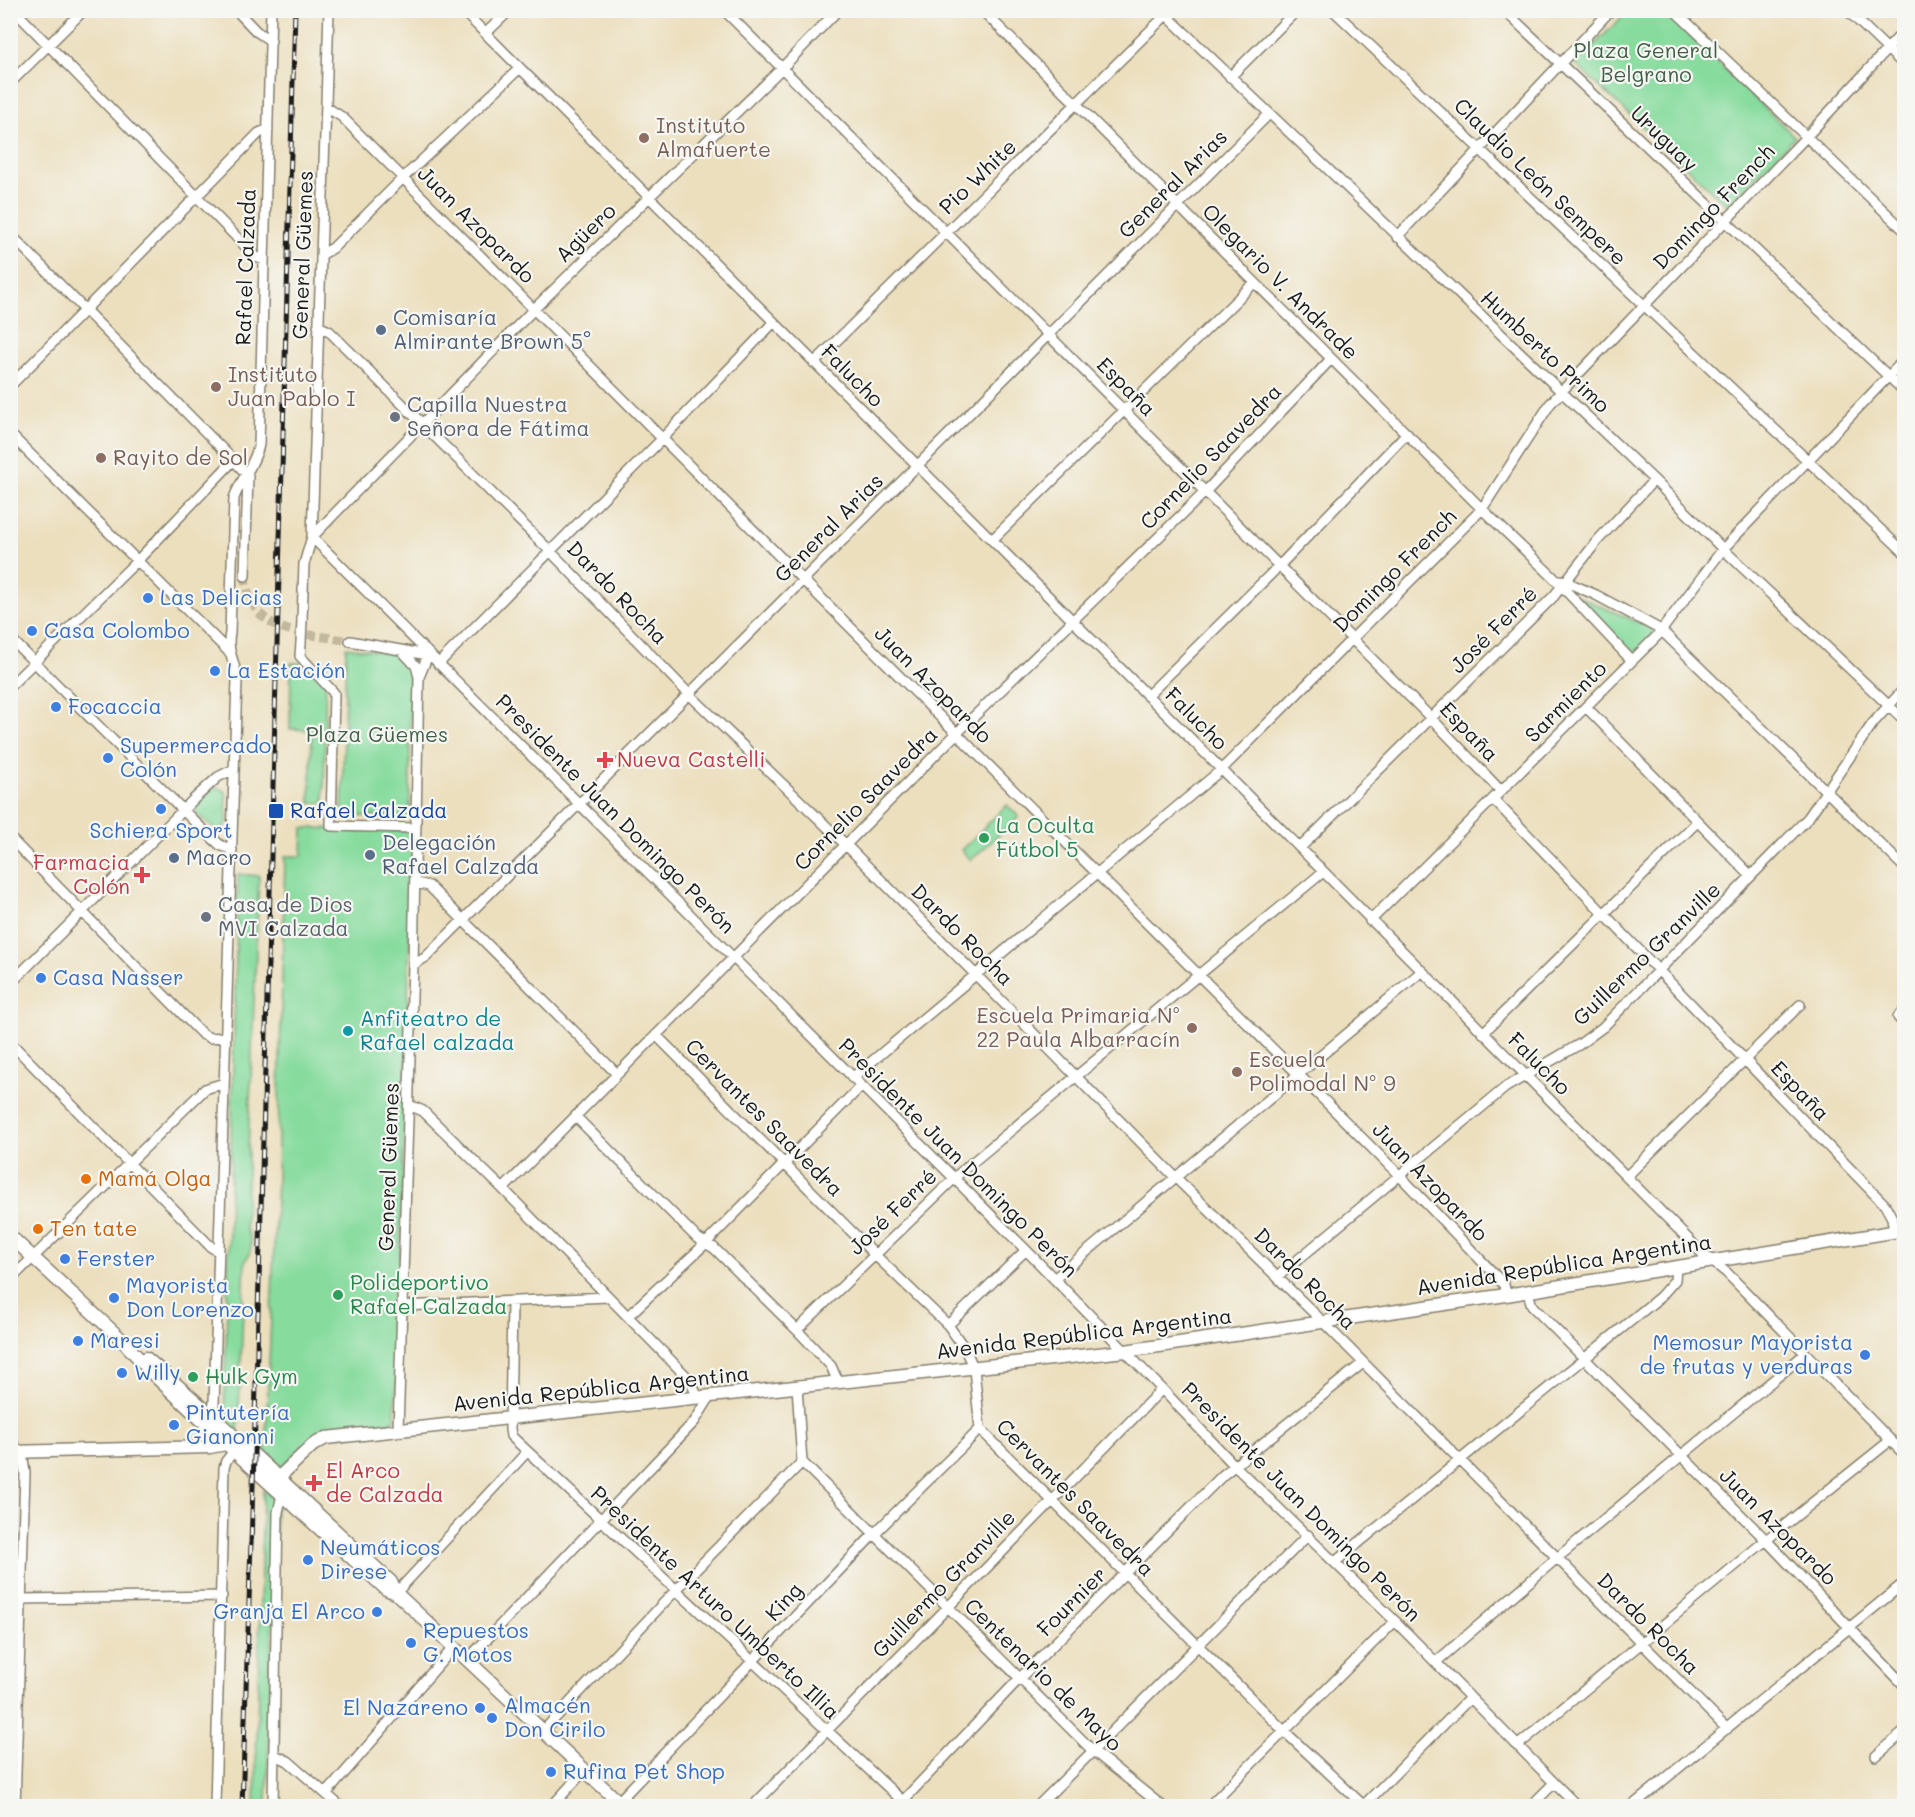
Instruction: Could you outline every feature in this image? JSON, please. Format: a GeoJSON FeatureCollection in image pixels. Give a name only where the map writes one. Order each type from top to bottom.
{"type":"FeatureCollection","features":[{"type":"Feature","properties":{"kind":"main road","name":"Avenida República Argentina"},"geometry":{"type":"LineString","coordinates":[[278,1478],[313,1445],[326,1438],[1125,1351],[1528,1292],[1899,1231]]}},
{"type":"Feature","properties":{"kind":"main road"},"geometry":{"type":"LineString","coordinates":[[10,1236],[121,1339],[154,1375],[230,1448],[386,1589],[396,1593],[620,1804]]}},
{"type":"Feature","properties":{"kind":"main road"},"geometry":{"type":"LineString","coordinates":[[121,1339],[156,1366],[210,1414],[391,1582],[396,1593]]}},
{"type":"Feature","properties":{"kind":"main road"},"geometry":{"type":"LineString","coordinates":[[15,1452],[230,1448]]}},
{"type":"Feature","properties":{"kind":"street"},"geometry":{"type":"LineString","coordinates":[[14,10],[256,257],[264,260]]}},
{"type":"Feature","properties":{"kind":"street"},"geometry":{"type":"LineString","coordinates":[[10,83],[84,10]]}},
{"type":"Feature","properties":{"kind":"street"},"geometry":{"type":"LineString","coordinates":[[236,10],[256,31],[271,41]]}},
{"type":"Feature","properties":{"kind":"street","name":"Rafael Calzada"},"geometry":{"type":"LineString","coordinates":[[210,1414],[214,1404],[237,680],[236,669],[229,652],[234,498],[239,486],[248,475],[259,445],[272,10]]}},
{"type":"Feature","properties":{"kind":"street","name":"General Güemes"},"geometry":{"type":"LineString","coordinates":[[312,537],[329,10]]}},
{"type":"Feature","properties":{"kind":"street","name":"Falucho"},"geometry":{"type":"LineString","coordinates":[[462,10],[1905,1454]]}},
{"type":"Feature","properties":{"kind":"street"},"geometry":{"type":"LineString","coordinates":[[486,33],[510,10]]}},
{"type":"Feature","properties":{"kind":"street","name":"España"},"geometry":{"type":"LineString","coordinates":[[724,10],[1431,717],[1501,791]]}},
{"type":"Feature","properties":{"kind":"street","name":"Agüero"},"geometry":{"type":"LineString","coordinates":[[312,537],[534,309],[782,68],[838,10]]}},
{"type":"Feature","properties":{"kind":"street"},"geometry":{"type":"LineString","coordinates":[[1230,77],[1297,10]]}},
{"type":"Feature","properties":{"kind":"street","name":"Claudio León Sempere"},"geometry":{"type":"LineString","coordinates":[[1333,10],[1905,552]]}},
{"type":"Feature","properties":{"kind":"street","name":"Uruguay"},"geometry":{"type":"LineString","coordinates":[[1504,10],[1905,391]]}},
{"type":"Feature","properties":{"kind":"street"},"geometry":{"type":"LineString","coordinates":[[1397,237],[1611,10]]}},
{"type":"Feature","properties":{"kind":"street"},"geometry":{"type":"LineString","coordinates":[[1674,10],[1905,230]]}},
{"type":"Feature","properties":{"kind":"street"},"geometry":{"type":"LineString","coordinates":[[1847,10],[1905,65]]}},
{"type":"Feature","properties":{"kind":"street","name":"Olegario V. Andrade"},"geometry":{"type":"LineString","coordinates":[[983,11],[1178,204],[1254,283],[1554,578],[1661,630],[1905,867]]}},
{"type":"Feature","properties":{"kind":"street","name":"Humberto Primo"},"geometry":{"type":"LineString","coordinates":[[1164,13],[1654,480],[1723,549],[1905,720]]}},
{"type":"Feature","properties":{"kind":"street","name":"Pio White"},"geometry":{"type":"LineString","coordinates":[[814,363],[1078,104],[1164,13]]}},
{"type":"Feature","properties":{"kind":"street","name":"Domingo French"},"geometry":{"type":"LineString","coordinates":[[852,1078],[1221,770],[1353,639],[1482,509],[1550,404],[1905,32]]}},
{"type":"Feature","properties":{"kind":"street"},"geometry":{"type":"LineString","coordinates":[[321,255],[333,248],[403,178],[520,68]]}},
{"type":"Feature","properties":{"kind":"street","name":"Juan Azopardo"},"geometry":{"type":"LineString","coordinates":[[326,107],[342,117],[1399,1175],[1499,1278],[1506,1295]]}},
{"type":"Feature","properties":{"kind":"street","name":"General Arias"},"geometry":{"type":"LineString","coordinates":[[413,965],[426,957],[464,920],[1269,114]]}},
{"type":"Feature","properties":{"kind":"street"},"geometry":{"type":"LineString","coordinates":[[10,386],[259,133],[268,129]]}},
{"type":"Feature","properties":{"kind":"street"},"geometry":{"type":"LineString","coordinates":[[10,234],[248,475],[244,576]]}},
{"type":"Feature","properties":{"kind":"street"},"geometry":{"type":"LineString","coordinates":[[993,540],[1254,283]]}},
{"type":"Feature","properties":{"kind":"street"},"geometry":{"type":"LineString","coordinates":[[438,664],[662,439],[773,323]]}},
{"type":"Feature","properties":{"kind":"street","name":"Dardo Rocha"},"geometry":{"type":"LineString","coordinates":[[318,326],[329,331],[690,694],[846,845],[1727,1729]]}},
{"type":"Feature","properties":{"kind":"street","name":"Cornelio Saavedra"},"geometry":{"type":"LineString","coordinates":[[503,1189],[957,733],[1205,492],[1331,359]]}},
{"type":"Feature","properties":{"kind":"street","name":"Sarmiento"},"geometry":{"type":"LineString","coordinates":[[1371,921],[1632,662],[1661,630],[1723,549],[1905,360]]}},
{"type":"Feature","properties":{"kind":"street"},"geometry":{"type":"LineString","coordinates":[[1147,696],[1279,566],[1407,433]]}},
{"type":"Feature","properties":{"kind":"street"},"geometry":{"type":"LineString","coordinates":[[10,434],[229,652]]}},
{"type":"Feature","properties":{"kind":"street"},"geometry":{"type":"LineString","coordinates":[[10,686],[137,561],[234,460]]}},
{"type":"Feature","properties":{"kind":"street","name":"José Ferré"},"geometry":{"type":"LineString","coordinates":[[1300,848],[1564,584],[1598,540],[1654,480]]}},
{"type":"Feature","properties":{"kind":"street"},"geometry":{"type":"LineString","coordinates":[[312,537],[304,564],[300,656],[334,693],[331,826],[416,828]]}},
{"type":"Feature","properties":{"kind":"street","name":"Presidente Juan Domingo Perón"},"geometry":{"type":"LineString","coordinates":[[312,537],[1026,1250],[1235,1466],[1436,1662],[1577,1806]]}},
{"type":"Feature","properties":{"kind":"street","name":"Olegario V. Andrade"},"geometry":{"type":"LineString","coordinates":[[1564,584],[1632,662]]}},
{"type":"Feature","properties":{"kind":"street"},"geometry":{"type":"LineString","coordinates":[[10,638],[183,810],[220,845],[232,850]]}},
{"type":"Feature","properties":{"kind":"street"},"geometry":{"type":"LineString","coordinates":[[350,641],[428,655]]}},
{"type":"Feature","properties":{"kind":"street"},"geometry":{"type":"LineString","coordinates":[[402,650],[416,666],[419,677]]}},
{"type":"Feature","properties":{"kind":"street","name":"General Güemes"},"geometry":{"type":"LineString","coordinates":[[398,1430],[416,883],[419,677],[428,655]]}},
{"type":"Feature","properties":{"kind":"street","name":"Guillermo Granville"},"geometry":{"type":"LineString","coordinates":[[1277,1277],[1506,1087],[1592,1036],[1808,818],[1873,723],[1905,688]]}},
{"type":"Feature","properties":{"kind":"street"},"geometry":{"type":"LineString","coordinates":[[1587,708],[1751,876]]}},
{"type":"Feature","properties":{"kind":"street"},"geometry":{"type":"LineString","coordinates":[[10,984],[183,810],[218,777],[234,768]]}},
{"type":"Feature","properties":{"kind":"street","name":"España"},"geometry":{"type":"LineString","coordinates":[[1494,800],[1885,1205],[1899,1231]]}},
{"type":"Feature","properties":{"kind":"street"},"geometry":{"type":"LineString","coordinates":[[1483,1033],[1697,822]]}},
{"type":"Feature","properties":{"kind":"street"},"geometry":{"type":"LineString","coordinates":[[10,838],[202,1034],[210,1038],[225,1037]]}},
{"type":"Feature","properties":{"kind":"street","name":"José Ferré"},"geometry":{"type":"LineString","coordinates":[[797,1330],[954,1179],[1323,872]]}},
{"type":"Feature","properties":{"kind":"street"},"geometry":{"type":"LineString","coordinates":[[416,883],[429,886],[617,1074]]}},
{"type":"Feature","properties":{"kind":"street"},"geometry":{"type":"LineString","coordinates":[[1054,1279],[1421,972]]}},
{"type":"Feature","properties":{"kind":"street"},"geometry":{"type":"LineString","coordinates":[[1627,1176],[1800,1005]]}},
{"type":"Feature","properties":{"kind":"street","name":"Cervantes Saavedra"},"geometry":{"type":"LineString","coordinates":[[656,1035],[875,1256],[948,1324],[965,1349],[974,1369],[980,1429],[1284,1731],[1364,1806]]}},
{"type":"Feature","properties":{"kind":"street"},"geometry":{"type":"LineString","coordinates":[[10,1042],[211,1247],[219,1252]]}},
{"type":"Feature","properties":{"kind":"street"},"geometry":{"type":"LineString","coordinates":[[10,1280],[205,1089],[224,1083]]}},
{"type":"Feature","properties":{"kind":"street"},"geometry":{"type":"LineString","coordinates":[[627,1316],[705,1244],[861,1086]]}},
{"type":"Feature","properties":{"kind":"street"},"geometry":{"type":"LineString","coordinates":[[409,1105],[423,1111],[503,1189],[691,1381],[704,1398],[695,1421],[468,1659]]}},
{"type":"Feature","properties":{"kind":"street"},"geometry":{"type":"LineString","coordinates":[[576,1117],[705,1244],[714,1248],[797,1330],[831,1366],[838,1382]]}},
{"type":"Feature","properties":{"kind":"street"},"geometry":{"type":"LineString","coordinates":[[948,1324],[1026,1250]]}},
{"type":"Feature","properties":{"kind":"street"},"geometry":{"type":"LineString","coordinates":[[1335,1562],[1660,1297],[1675,1280],[1676,1268]]}},
{"type":"Feature","properties":{"kind":"street","name":"Juan Azopardo"},"geometry":{"type":"LineString","coordinates":[[1528,1292],[1532,1306],[1766,1540],[1905,1684]]}},
{"type":"Feature","properties":{"kind":"street"},"geometry":{"type":"LineString","coordinates":[[402,1306],[608,1297]]}},
{"type":"Feature","properties":{"kind":"street"},"geometry":{"type":"LineString","coordinates":[[510,1419],[512,1302]]}},
{"type":"Feature","properties":{"kind":"street"},"geometry":{"type":"LineString","coordinates":[[1436,1662],[1557,1557],[1805,1354]]}},
{"type":"Feature","properties":{"kind":"street","name":"Fournier"},"geometry":{"type":"LineString","coordinates":[[903,1805],[1019,1679],[1222,1475],[1363,1363]]}},
{"type":"Feature","properties":{"kind":"street"},"geometry":{"type":"LineString","coordinates":[[543,1731],[676,1590],[802,1462],[797,1386]]}},
{"type":"Feature","properties":{"kind":"street","name":"Guillermo Granville"},"geometry":{"type":"LineString","coordinates":[[753,1806],[1162,1389]]}},
{"type":"Feature","properties":{"kind":"street","name":"Presidente Arturo Umberto Illia"},"geometry":{"type":"LineString","coordinates":[[510,1419],[511,1436],[527,1452],[753,1661],[903,1805]]}},
{"type":"Feature","properties":{"kind":"street","name":"King"},"geometry":{"type":"LineString","coordinates":[[620,1804],[873,1535],[980,1429]]}},
{"type":"Feature","properties":{"kind":"street"},"geometry":{"type":"LineString","coordinates":[[10,1439],[25,1473],[15,1806]]}},
{"type":"Feature","properties":{"kind":"street"},"geometry":{"type":"LineString","coordinates":[[1517,1746],[1891,1440]]}},
{"type":"Feature","properties":{"kind":"street"},"geometry":{"type":"LineString","coordinates":[[215,1806],[224,1468],[230,1448]]}},
{"type":"Feature","properties":{"kind":"street"},"geometry":{"type":"LineString","coordinates":[[396,1593],[527,1452]]}},
{"type":"Feature","properties":{"kind":"street","name":"Centenario de Mayo"},"geometry":{"type":"LineString","coordinates":[[802,1462],[1092,1750],[1162,1806]]}},
{"type":"Feature","properties":{"kind":"street"},"geometry":{"type":"LineString","coordinates":[[273,1806],[278,1512],[282,1495]]}},
{"type":"Feature","properties":{"kind":"street"},"geometry":{"type":"LineString","coordinates":[[1038,1806],[1308,1535]]}},
{"type":"Feature","properties":{"kind":"street"},"geometry":{"type":"LineString","coordinates":[[1632,1806],[1905,1583]]}},
{"type":"Feature","properties":{"kind":"street"},"geometry":{"type":"LineString","coordinates":[[22,1599],[222,1596]]}},
{"type":"Feature","properties":{"kind":"street"},"geometry":{"type":"LineString","coordinates":[[1209,1806],[1395,1622]]}},
{"type":"Feature","properties":{"kind":"street"},"geometry":{"type":"LineString","coordinates":[[326,1794],[454,1647]]}},
{"type":"Feature","properties":{"kind":"street"},"geometry":{"type":"LineString","coordinates":[[1364,1806],[1470,1698]]}},
{"type":"Feature","properties":{"kind":"street"},"geometry":{"type":"LineString","coordinates":[[1876,1756],[1905,1732]]}},
{"type":"Feature","properties":{"kind":"street"},"geometry":{"type":"LineString","coordinates":[[275,1755],[288,1761],[340,1806]]}},
{"type":"Feature","properties":{"kind":"street"},"geometry":{"type":"LineString","coordinates":[[552,1806],[584,1771]]}},
{"type":"Feature","properties":{"kind":"street"},"geometry":{"type":"LineString","coordinates":[[1531,1806],[1554,1783]]}},
{"type":"Feature","properties":{"kind":"green space","name":"Plaza General Belgrano"},"geometry":{"type":"Polygon","coordinates":[[[1628,11],[1665,11],[1795,137],[1728,206],[1575,64],[1628,11]]]}},
{"type":"Feature","properties":{"kind":"green space"},"geometry":{"type":"Polygon","coordinates":[[[1577,596],[1652,628],[1654,634],[1633,655],[1577,596]]]}},
{"type":"Feature","properties":{"kind":"green space","name":"Plaza Güemes"},"geometry":{"type":"Polygon","coordinates":[[[346,647],[410,655],[410,817],[342,816],[346,647]]]}},
{"type":"Feature","properties":{"kind":"green space"},"geometry":{"type":"Polygon","coordinates":[[[291,663],[326,664],[324,803],[310,803],[312,730],[290,729],[291,663]]]}},
{"type":"Feature","properties":{"kind":"green space"},"geometry":{"type":"Polygon","coordinates":[[[218,787],[226,792],[227,823],[221,830],[216,830],[195,810],[204,796],[218,787]]]}},
{"type":"Feature","properties":{"kind":"green space","name":"La Oculta Fútbol 5"},"geometry":{"type":"Polygon","coordinates":[[[1007,805],[1019,817],[971,860],[961,850],[1007,805]]]}},
{"type":"Feature","properties":{"kind":"green space"},"geometry":{"type":"Polygon","coordinates":[[[303,828],[404,830],[410,832],[413,837],[395,1419],[386,1424],[313,1438],[282,1467],[273,1468],[266,1461],[265,1455],[277,1178],[285,856],[302,856],[303,828]]]}},
{"type":"Feature","properties":{"kind":"green space"},"geometry":{"type":"Polygon","coordinates":[[[238,874],[259,876],[245,1228],[251,1245],[245,1262],[238,1434],[224,1421],[238,874]]]}},
{"type":"Feature","properties":{"kind":"green space"},"geometry":{"type":"Polygon","coordinates":[[[263,1490],[276,1501],[267,1806],[255,1806],[263,1490]]]}},
{"type":"Feature","properties":{"kind":"tunnel"},"geometry":{"type":"LineString","coordinates":[[245,576],[249,596],[257,610],[268,621],[297,632],[350,641]]}},
{"type":"Feature","properties":{"kind":"railway"},"geometry":{"type":"LineString","coordinates":[[242,1806],[295,10]]}},
{"type":"Feature","properties":{"kind":"place","name":"Instituto Almafuerte"},"geometry":{"type":"Point","coordinates":[644,138]}},
{"type":"Feature","properties":{"kind":"place","name":"Comisaría Almirante Brown 5°"},"geometry":{"type":"Point","coordinates":[381,330]}},
{"type":"Feature","properties":{"kind":"place","name":"Instituto Juan Pablo I"},"geometry":{"type":"Point","coordinates":[216,387]}},
{"type":"Feature","properties":{"kind":"place","name":"Capilla Nuestra Señora de Fátima"},"geometry":{"type":"Point","coordinates":[395,417]}},
{"type":"Feature","properties":{"kind":"place","name":"Rayito de Sol"},"geometry":{"type":"Point","coordinates":[101,458]}},
{"type":"Feature","properties":{"kind":"place","name":"Las Delicias"},"geometry":{"type":"Point","coordinates":[148,598]}},
{"type":"Feature","properties":{"kind":"place","name":"Casa Colombo"},"geometry":{"type":"Point","coordinates":[32,631]}},
{"type":"Feature","properties":{"kind":"place","name":"La Estación"},"geometry":{"type":"Point","coordinates":[215,671]}},
{"type":"Feature","properties":{"kind":"place","name":"Focaccia"},"geometry":{"type":"Point","coordinates":[56,707]}},
{"type":"Feature","properties":{"kind":"place","name":"Supermercado Colón"},"geometry":{"type":"Point","coordinates":[108,758]}},
{"type":"Feature","properties":{"kind":"place","name":"Nueva Castelli"},"geometry":{"type":"Point","coordinates":[605,760]}},
{"type":"Feature","properties":{"kind":"place","name":"Schiera Sport"},"geometry":{"type":"Point","coordinates":[161,809]}},
{"type":"Feature","properties":{"kind":"place","name":"Rafael Calzada"},"geometry":{"type":"Point","coordinates":[276,811]}},
{"type":"Feature","properties":{"kind":"place","name":"La Oculta Fútbol 5"},"geometry":{"type":"Point","coordinates":[984,838]}},
{"type":"Feature","properties":{"kind":"place","name":"Delegación Rafael Calzada"},"geometry":{"type":"Point","coordinates":[370,855]}},
{"type":"Feature","properties":{"kind":"place","name":"Macro"},"geometry":{"type":"Point","coordinates":[174,858]}},
{"type":"Feature","properties":{"kind":"place","name":"Farmacia Colón"},"geometry":{"type":"Point","coordinates":[142,875]}},
{"type":"Feature","properties":{"kind":"place","name":"Casa de Dios MVI Calzada"},"geometry":{"type":"Point","coordinates":[206,917]}},
{"type":"Feature","properties":{"kind":"place","name":"Casa Nasser"},"geometry":{"type":"Point","coordinates":[41,978]}},
{"type":"Feature","properties":{"kind":"place","name":"Escuela Primaria Nº 22 Paula Albarracín"},"geometry":{"type":"Point","coordinates":[1192,1028]}},
{"type":"Feature","properties":{"kind":"place","name":"Anfiteatro de Rafael calzada"},"geometry":{"type":"Point","coordinates":[348,1031]}},
{"type":"Feature","properties":{"kind":"place","name":"Escuela Polimodal Nº 9"},"geometry":{"type":"Point","coordinates":[1237,1072]}},
{"type":"Feature","properties":{"kind":"place","name":"Mamá Olga"},"geometry":{"type":"Point","coordinates":[86,1179]}},
{"type":"Feature","properties":{"kind":"place","name":"Ten tate"},"geometry":{"type":"Point","coordinates":[38,1229]}},
{"type":"Feature","properties":{"kind":"place","name":"Ferster"},"geometry":{"type":"Point","coordinates":[65,1259]}},
{"type":"Feature","properties":{"kind":"place","name":"Polideportivo Rafael Calzada"},"geometry":{"type":"Point","coordinates":[338,1295]}},
{"type":"Feature","properties":{"kind":"place","name":"Mayorista Don Lorenzo"},"geometry":{"type":"Point","coordinates":[114,1298]}},
{"type":"Feature","properties":{"kind":"place","name":"Maresi"},"geometry":{"type":"Point","coordinates":[78,1341]}},
{"type":"Feature","properties":{"kind":"place","name":"Memosur Mayorista de frutas y verduras"},"geometry":{"type":"Point","coordinates":[1865,1355]}},
{"type":"Feature","properties":{"kind":"place","name":"Willy"},"geometry":{"type":"Point","coordinates":[122,1373]}},
{"type":"Feature","properties":{"kind":"place","name":"Hulk Gym"},"geometry":{"type":"Point","coordinates":[193,1377]}},
{"type":"Feature","properties":{"kind":"place","name":"Pintutería Gianonni"},"geometry":{"type":"Point","coordinates":[174,1425]}},
{"type":"Feature","properties":{"kind":"place","name":"El Arco de Calzada"},"geometry":{"type":"Point","coordinates":[314,1483]}},
{"type":"Feature","properties":{"kind":"place","name":"Neumáticos Direse"},"geometry":{"type":"Point","coordinates":[308,1560]}},
{"type":"Feature","properties":{"kind":"place","name":"Granja El Arco"},"geometry":{"type":"Point","coordinates":[377,1612]}},
{"type":"Feature","properties":{"kind":"place","name":"Repuestos G. Motos"},"geometry":{"type":"Point","coordinates":[411,1643]}},
{"type":"Feature","properties":{"kind":"place","name":"El Nazareno"},"geometry":{"type":"Point","coordinates":[480,1708]}},
{"type":"Feature","properties":{"kind":"place","name":"Almacén Don Cirilo"},"geometry":{"type":"Point","coordinates":[492,1718]}},
{"type":"Feature","properties":{"kind":"place","name":"Rufina Pet Shop"},"geometry":{"type":"Point","coordinates":[551,1772]}}]}
